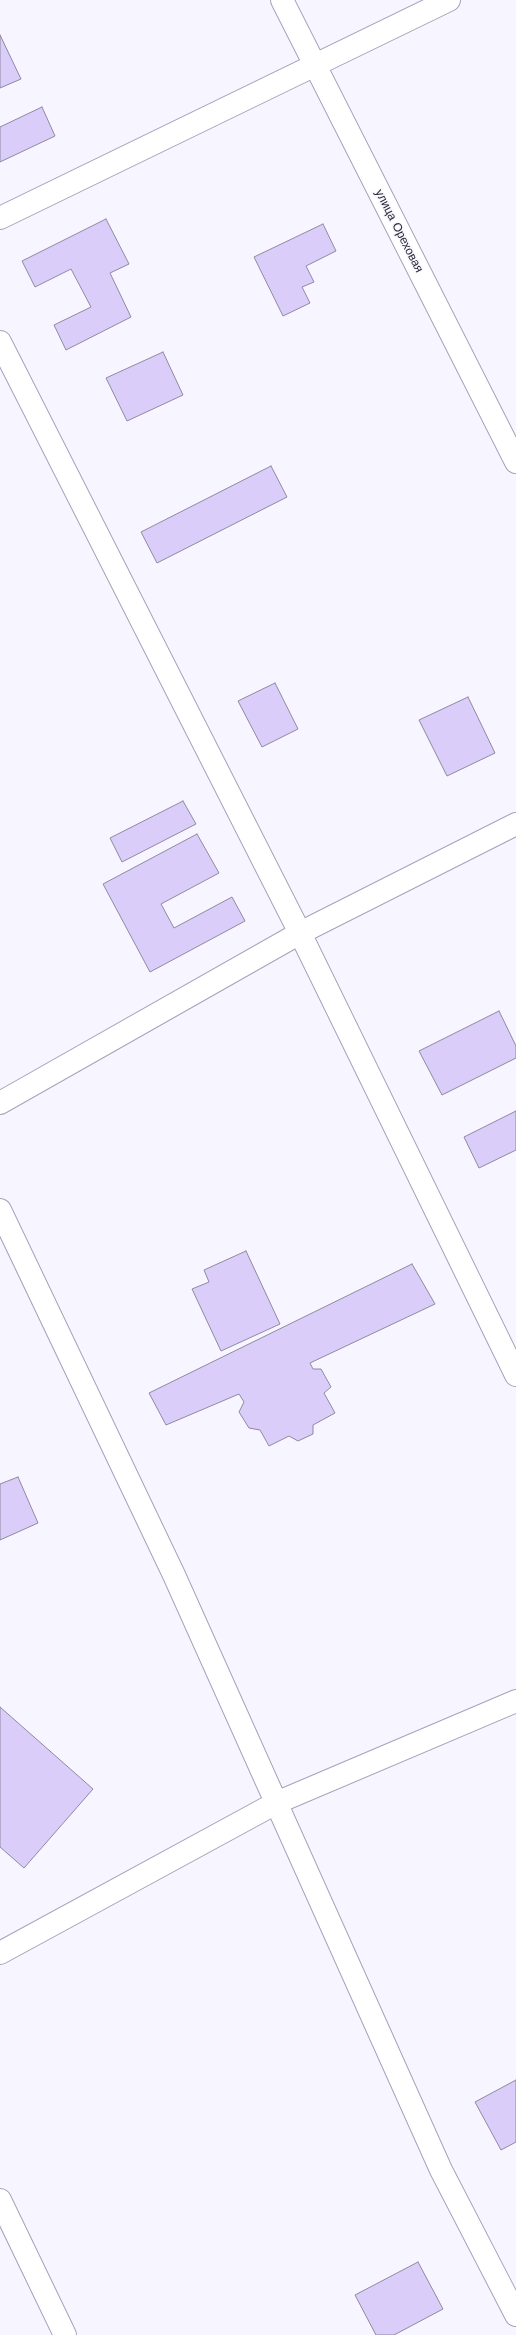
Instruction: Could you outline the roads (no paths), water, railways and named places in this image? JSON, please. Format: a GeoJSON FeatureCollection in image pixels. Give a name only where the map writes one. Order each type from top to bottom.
{"type":"FeatureCollection","features":[{"type":"Feature","properties":{"kind":"street","name":"улица Ореховая"},"geometry":{"type":"LineString","coordinates":[[282,0],[516,462]]}},
{"type":"Feature","properties":{"kind":"street"},"geometry":{"type":"LineString","coordinates":[[0,218],[449,0]]}},
{"type":"Feature","properties":{"kind":"street"},"geometry":{"type":"LineString","coordinates":[[0,342],[300,933],[516,1375]]}},
{"type":"Feature","properties":{"kind":"street"},"geometry":{"type":"LineString","coordinates":[[0,1103],[300,933],[516,824]]}},
{"type":"Feature","properties":{"kind":"street"},"geometry":{"type":"LineString","coordinates":[[0,1210],[174,1576],[442,2170],[516,2315]]}},
{"type":"Feature","properties":{"kind":"street"},"geometry":{"type":"LineString","coordinates":[[0,1953],[276,1803],[516,1701]]}},
{"type":"Feature","properties":{"kind":"street"},"geometry":{"type":"LineString","coordinates":[[0,2200],[65,2335]]}}]}
